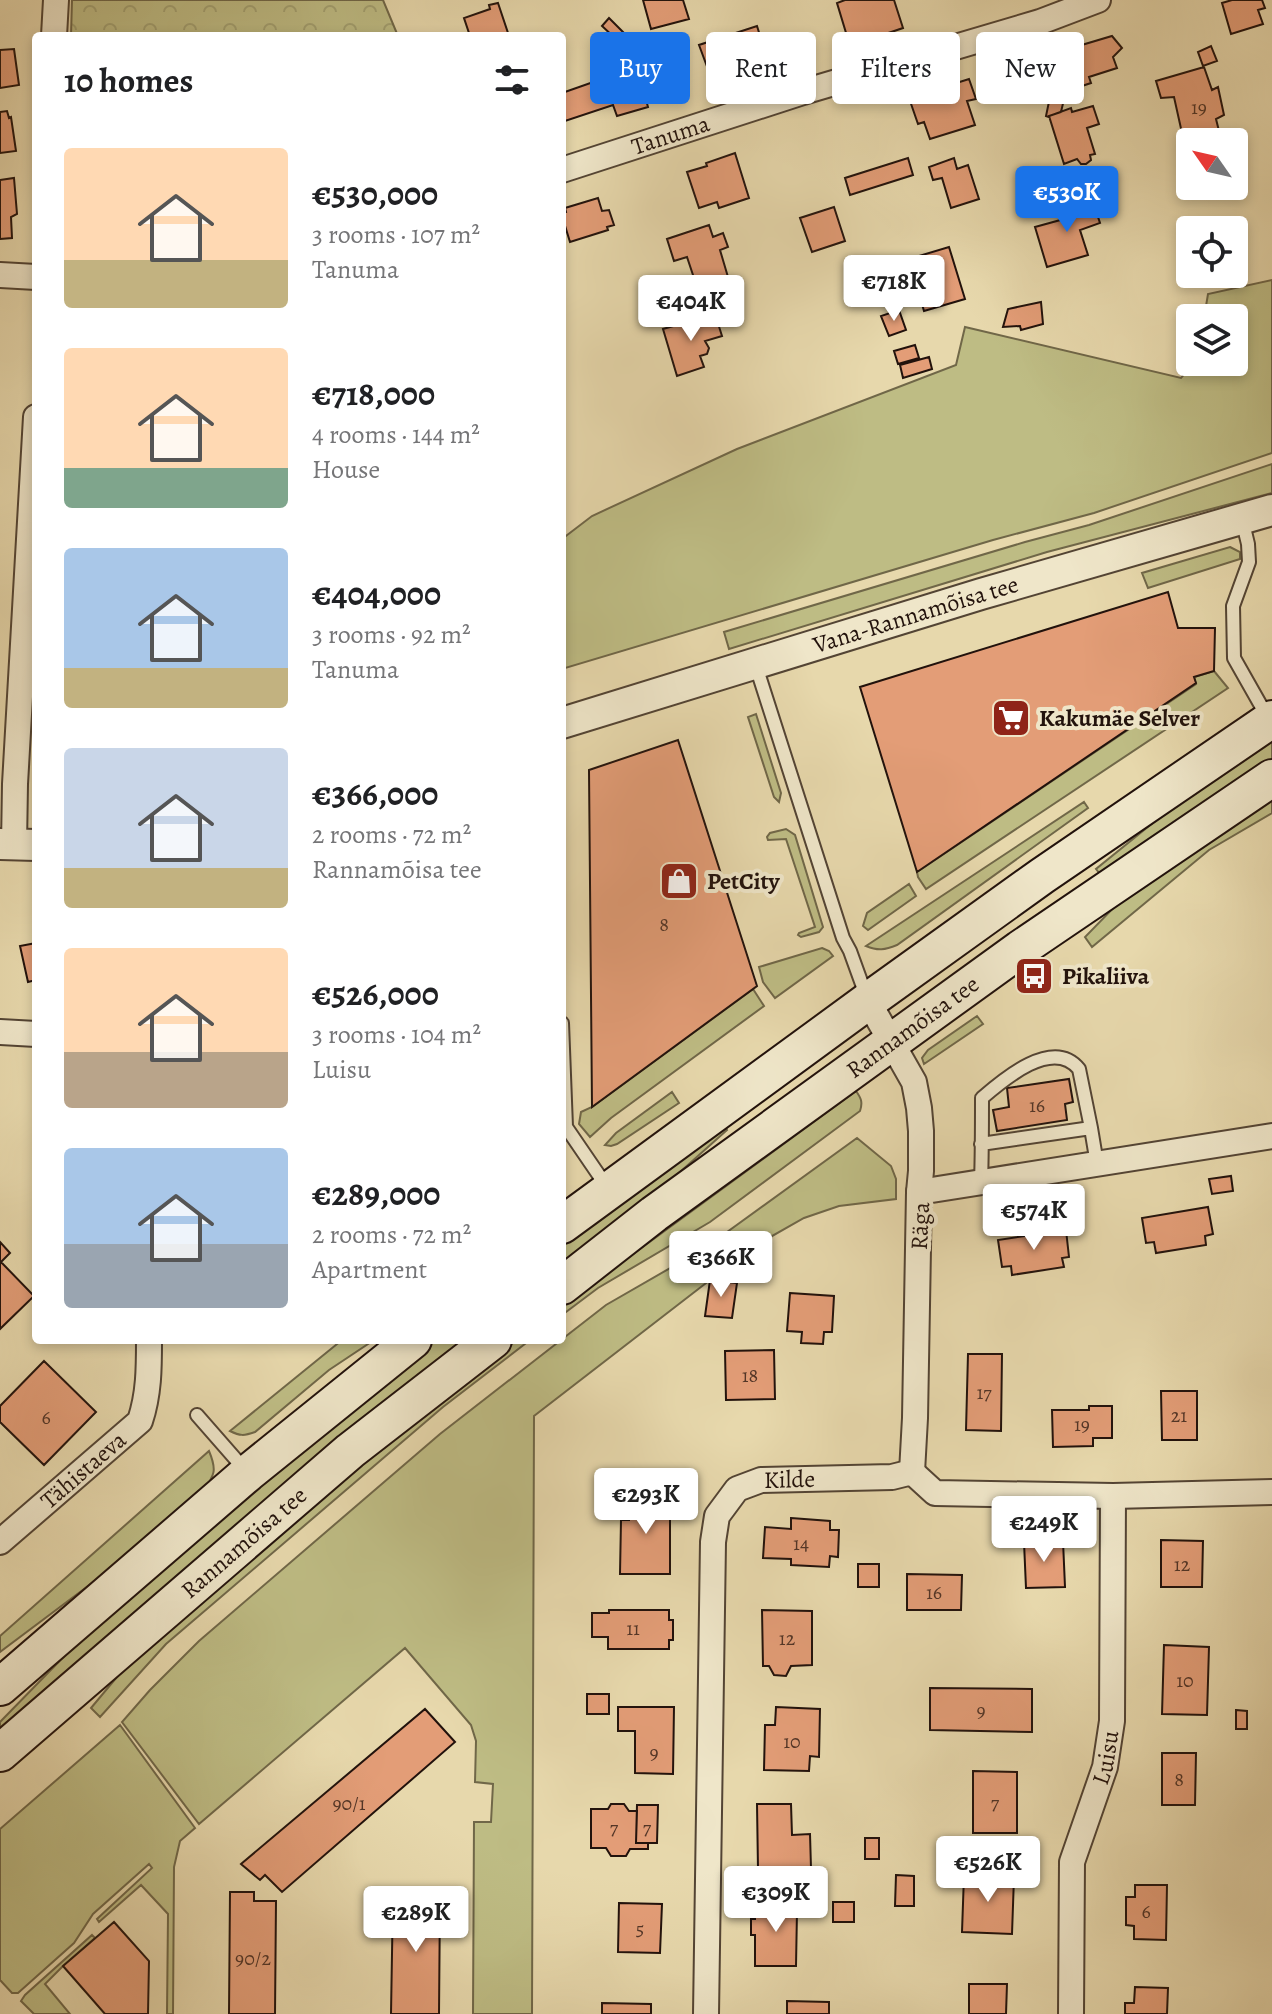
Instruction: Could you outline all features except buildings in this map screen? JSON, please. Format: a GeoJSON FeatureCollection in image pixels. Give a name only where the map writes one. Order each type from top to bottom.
{"type":"FeatureCollection","features":[{"type":"Feature","properties":{"kind":"main road","name":"Rannamõisa tee"},"geometry":{"type":"LineString","coordinates":[[566,1222],[1042,876],[1271,720]]}},
{"type":"Feature","properties":{"kind":"main road","name":"Rannamõisa tee"},"geometry":{"type":"LineString","coordinates":[[566,1283],[654,1214],[1020,949],[1272,778]]}},
{"type":"Feature","properties":{"kind":"main road","name":"Rannamõisa tee"},"geometry":{"type":"LineString","coordinates":[[0,1687],[248,1473],[408,1344]]}},
{"type":"Feature","properties":{"kind":"main road","name":"Rannamõisa tee"},"geometry":{"type":"LineString","coordinates":[[0,1753],[350,1451],[488,1344]]}},
{"type":"Feature","properties":{"kind":"street"},"geometry":{"type":"LineString","coordinates":[[54,32],[56,0]]}},
{"type":"Feature","properties":{"kind":"street","name":"Tanuma"},"geometry":{"type":"LineString","coordinates":[[566,169],[803,92],[1040,22],[1098,0]]}},
{"type":"Feature","properties":{"kind":"street"},"geometry":{"type":"LineString","coordinates":[[0,275],[32,277]]}},
{"type":"Feature","properties":{"kind":"street"},"geometry":{"type":"LineString","coordinates":[[17,844],[15,784],[32,487]]}},
{"type":"Feature","properties":{"kind":"street","name":"Vana-Rannamõisa tee"},"geometry":{"type":"LineString","coordinates":[[566,722],[981,594],[1272,510]]}},
{"type":"Feature","properties":{"kind":"street"},"geometry":{"type":"LineString","coordinates":[[868,1001],[914,1082],[919,1108],[919,1192]]}},
{"type":"Feature","properties":{"kind":"street"},"geometry":{"type":"LineString","coordinates":[[0,1032],[32,1034]]}},
{"type":"Feature","properties":{"kind":"street","name":"Räga"},"geometry":{"type":"LineString","coordinates":[[912,1472],[919,1192],[1272,1136]]}},
{"type":"Feature","properties":{"kind":"street","name":"Tähistaeva"},"geometry":{"type":"LineString","coordinates":[[0,1542],[140,1421],[149,1379],[149,1344]]}},
{"type":"Feature","properties":{"kind":"street"},"geometry":{"type":"LineString","coordinates":[[912,1472],[935,1493],[1113,1496],[1272,1492]]}},
{"type":"Feature","properties":{"kind":"street","name":"Kilde"},"geometry":{"type":"LineString","coordinates":[[706,2014],[713,1542],[717,1516],[737,1489],[761,1480],[892,1477],[912,1472]]}},
{"type":"Feature","properties":{"kind":"street","name":"Luisu"},"geometry":{"type":"LineString","coordinates":[[1071,2014],[1072,1862],[1105,1767],[1112,1721],[1113,1496]]}},
{"type":"Feature","properties":{"kind":"lane"},"geometry":{"type":"LineString","coordinates":[[1242,519],[1249,562],[1233,606],[1234,658],[1271,720]]}},
{"type":"Feature","properties":{"kind":"lane"},"geometry":{"type":"LineString","coordinates":[[755,663],[843,938],[868,1001]]}},
{"type":"Feature","properties":{"kind":"lane"},"geometry":{"type":"LineString","coordinates":[[981,1182],[982,1098],[1017,1071],[1051,1057],[1073,1062],[1079,1069],[1097,1164]]}},
{"type":"Feature","properties":{"kind":"lane"},"geometry":{"type":"LineString","coordinates":[[566,1127],[609,1190]]}},
{"type":"Feature","properties":{"kind":"lane"},"geometry":{"type":"LineString","coordinates":[[981,1144],[1091,1128]]}},
{"type":"Feature","properties":{"kind":"lane"},"geometry":{"type":"LineString","coordinates":[[197,1415],[248,1473]]}},
{"type":"Feature","properties":{"kind":"green space"},"geometry":{"type":"Polygon","coordinates":[[[72,0],[383,0],[396,32],[71,32],[72,0]]]}},
{"type":"Feature","properties":{"kind":"green space"},"geometry":{"type":"Polygon","coordinates":[[[1272,280],[1272,453],[1094,513],[993,540],[566,668],[566,536],[592,516],[737,449],[956,365],[965,327],[1181,378],[1248,376],[1248,304],[1206,304],[1208,294],[1248,288],[1248,285],[1272,280]]]}},
{"type":"Feature","properties":{"kind":"green space"},"geometry":{"type":"Polygon","coordinates":[[[1272,464],[1272,493],[1047,552],[729,649],[724,632],[1089,525],[1272,464]]]}},
{"type":"Feature","properties":{"kind":"green space"},"geometry":{"type":"Polygon","coordinates":[[[1230,547],[1240,552],[1240,559],[1148,588],[1142,573],[1230,547]]]}},
{"type":"Feature","properties":{"kind":"green space"},"geometry":{"type":"Polygon","coordinates":[[[1214,671],[1228,688],[926,889],[917,872],[1196,684],[1194,677],[1214,671]]]}},
{"type":"Feature","properties":{"kind":"green space"},"geometry":{"type":"Polygon","coordinates":[[[756,714],[781,793],[779,802],[774,797],[748,717],[756,714]]]}},
{"type":"Feature","properties":{"kind":"green space"},"geometry":{"type":"Polygon","coordinates":[[[1272,738],[1272,759],[1266,764],[1100,874],[1096,869],[1191,792],[1272,738]]]}},
{"type":"Feature","properties":{"kind":"green space"},"geometry":{"type":"Polygon","coordinates":[[[1272,797],[1272,813],[1209,850],[1092,947],[1085,937],[1126,895],[1272,797]]]}},
{"type":"Feature","properties":{"kind":"green space"},"geometry":{"type":"Polygon","coordinates":[[[1084,802],[1088,808],[897,945],[882,949],[866,946],[1084,802]]]}},
{"type":"Feature","properties":{"kind":"green space"},"geometry":{"type":"Polygon","coordinates":[[[786,829],[795,835],[823,927],[819,932],[801,937],[799,933],[815,927],[786,839],[768,840],[767,837],[770,833],[786,829]]]}},
{"type":"Feature","properties":{"kind":"green space"},"geometry":{"type":"Polygon","coordinates":[[[909,884],[916,896],[868,930],[863,926],[867,913],[909,884]]]}},
{"type":"Feature","properties":{"kind":"green space"},"geometry":{"type":"Polygon","coordinates":[[[822,948],[833,956],[775,998],[763,982],[759,967],[822,948]]]}},
{"type":"Feature","properties":{"kind":"green space"},"geometry":{"type":"Polygon","coordinates":[[[753,989],[764,1006],[611,1118],[590,1137],[579,1124],[581,1112],[753,989]]]}},
{"type":"Feature","properties":{"kind":"green space"},"geometry":{"type":"Polygon","coordinates":[[[977,1016],[983,1024],[924,1064],[922,1058],[928,1050],[977,1016]]]}},
{"type":"Feature","properties":{"kind":"green space"},"geometry":{"type":"Polygon","coordinates":[[[856,1091],[861,1100],[860,1111],[710,1222],[598,1288],[566,1312],[566,1303],[856,1091]]]}},
{"type":"Feature","properties":{"kind":"green space"},"geometry":{"type":"Polygon","coordinates":[[[672,1092],[679,1103],[617,1144],[605,1145],[616,1133],[672,1092]]]}},
{"type":"Feature","properties":{"kind":"green space"},"geometry":{"type":"Polygon","coordinates":[[[724,1124],[727,1130],[642,1206],[566,1263],[566,1241],[724,1124]]]}},
{"type":"Feature","properties":{"kind":"green space"},"geometry":{"type":"Polygon","coordinates":[[[857,1138],[891,1166],[896,1179],[896,1199],[839,1206],[804,1218],[751,1248],[718,1250],[713,1256],[710,1280],[534,1416],[532,2014],[473,2014],[474,1822],[491,1822],[493,1784],[475,1782],[476,1741],[471,1725],[405,1648],[199,1824],[122,1722],[199,1641],[440,1434],[556,1344],[566,1344],[566,1336],[606,1305],[705,1248],[857,1138]]]}},
{"type":"Feature","properties":{"kind":"green space"},"geometry":{"type":"Polygon","coordinates":[[[337,1344],[368,1344],[329,1370],[255,1432],[242,1435],[230,1431],[337,1344]]]}},
{"type":"Feature","properties":{"kind":"green space"},"geometry":{"type":"Polygon","coordinates":[[[431,1344],[461,1344],[0,1733],[0,1722],[82,1638],[239,1502],[431,1344]]]}},
{"type":"Feature","properties":{"kind":"green space"},"geometry":{"type":"Polygon","coordinates":[[[512,1344],[525,1344],[443,1407],[166,1644],[100,1717],[91,1708],[132,1659],[512,1344]]]}},
{"type":"Feature","properties":{"kind":"green space"},"geometry":{"type":"Polygon","coordinates":[[[209,1451],[214,1472],[203,1491],[116,1565],[0,1652],[0,1636],[209,1451]]]}},
{"type":"Feature","properties":{"kind":"green space"},"geometry":{"type":"Polygon","coordinates":[[[120,1725],[195,1828],[180,1841],[174,1867],[173,2014],[167,2014],[168,1914],[141,1885],[99,1922],[97,1919],[152,1868],[149,1864],[93,1914],[74,1943],[18,1993],[12,1993],[0,1980],[0,1829],[120,1725]]]}},
{"type":"Feature","properties":{"kind":"green space"},"geometry":{"type":"Polygon","coordinates":[[[92,1935],[95,1938],[45,1984],[70,2014],[34,2014],[21,2001],[25,1995],[92,1935]]]}},
{"type":"Feature","properties":{"kind":"place","name":"Kakumäe Selver"},"geometry":{"type":"Point","coordinates":[1011,718]}},
{"type":"Feature","properties":{"kind":"place","name":"PetCity"},"geometry":{"type":"Point","coordinates":[679,881]}},
{"type":"Feature","properties":{"kind":"place","name":"Pikaliiva"},"geometry":{"type":"Point","coordinates":[1034,976]}}]}
